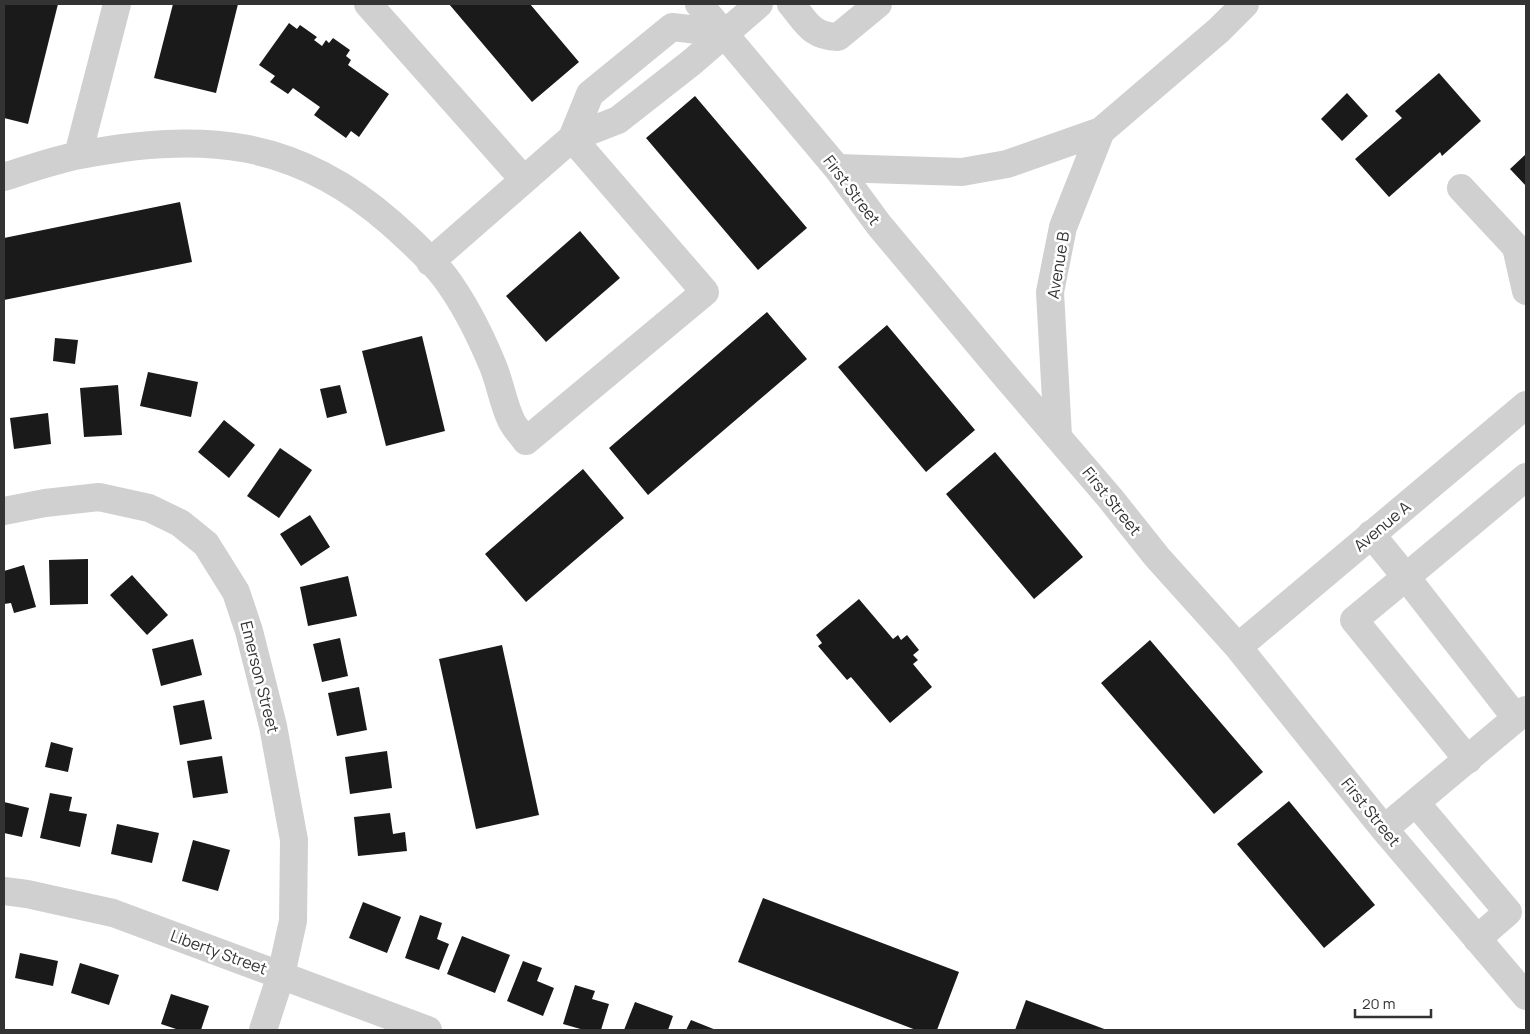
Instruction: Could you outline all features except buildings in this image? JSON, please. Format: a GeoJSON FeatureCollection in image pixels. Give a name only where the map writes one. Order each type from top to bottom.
{"type":"FeatureCollection","features":[{"type":"Feature","properties":{"kind":"street"},"geometry":{"type":"LineString","coordinates":[[78,155],[116,4]]}},
{"type":"Feature","properties":{"kind":"street"},"geometry":{"type":"LineString","coordinates":[[368,4],[524,180]]}},
{"type":"Feature","properties":{"kind":"street","name":"First Street"},"geometry":{"type":"LineString","coordinates":[[699,4],[837,168],[879,225],[1002,373],[1058,436],[1157,557],[1238,647],[1384,829],[1526,996]]}},
{"type":"Feature","properties":{"kind":"street"},"geometry":{"type":"LineString","coordinates":[[430,262],[572,138],[618,120],[692,62],[759,4]]}},
{"type":"Feature","properties":{"kind":"street"},"geometry":{"type":"LineString","coordinates":[[792,4],[814,32],[825,37],[838,37],[878,4]]}},
{"type":"Feature","properties":{"kind":"street","name":"Avenue B"},"geometry":{"type":"LineString","coordinates":[[837,168],[962,172],[1007,164],[1101,131],[1219,30],[1245,4]]}},
{"type":"Feature","properties":{"kind":"street"},"geometry":{"type":"LineString","coordinates":[[572,138],[590,94],[672,27],[724,33]]}},
{"type":"Feature","properties":{"kind":"street","name":"Avenue B"},"geometry":{"type":"LineString","coordinates":[[1058,436],[1050,292],[1063,227],[1101,131]]}},
{"type":"Feature","properties":{"kind":"street"},"geometry":{"type":"LineString","coordinates":[[4,177],[78,155],[148,144],[196,143],[228,145],[264,152],[300,163],[335,181],[369,204],[410,240],[444,276],[471,320],[493,366],[511,420],[526,441],[705,292],[572,138]]}},
{"type":"Feature","properties":{"kind":"street"},"geometry":{"type":"LineString","coordinates":[[1461,188],[1516,247],[1526,291]]}},
{"type":"Feature","properties":{"kind":"street","name":"Avenue A"},"geometry":{"type":"LineString","coordinates":[[1238,647],[1526,405]]}},
{"type":"Feature","properties":{"kind":"street"},"geometry":{"type":"LineString","coordinates":[[1468,760],[1354,620],[1526,477]]}},
{"type":"Feature","properties":{"kind":"street","name":"Emerson Street"},"geometry":{"type":"LineString","coordinates":[[4,511],[45,503],[99,497],[149,508],[180,523],[206,544],[236,592],[249,631],[273,726],[294,840],[293,921],[282,975],[263,1030]]}},
{"type":"Feature","properties":{"kind":"street"},"geometry":{"type":"LineString","coordinates":[[1371,534],[1521,714],[1384,829]]}},
{"type":"Feature","properties":{"kind":"street"},"geometry":{"type":"LineString","coordinates":[[1416,803],[1508,912],[1477,939]]}},
{"type":"Feature","properties":{"kind":"street","name":"Liberty Street"},"geometry":{"type":"LineString","coordinates":[[4,891],[27,894],[113,913],[428,1030]]}}]}
